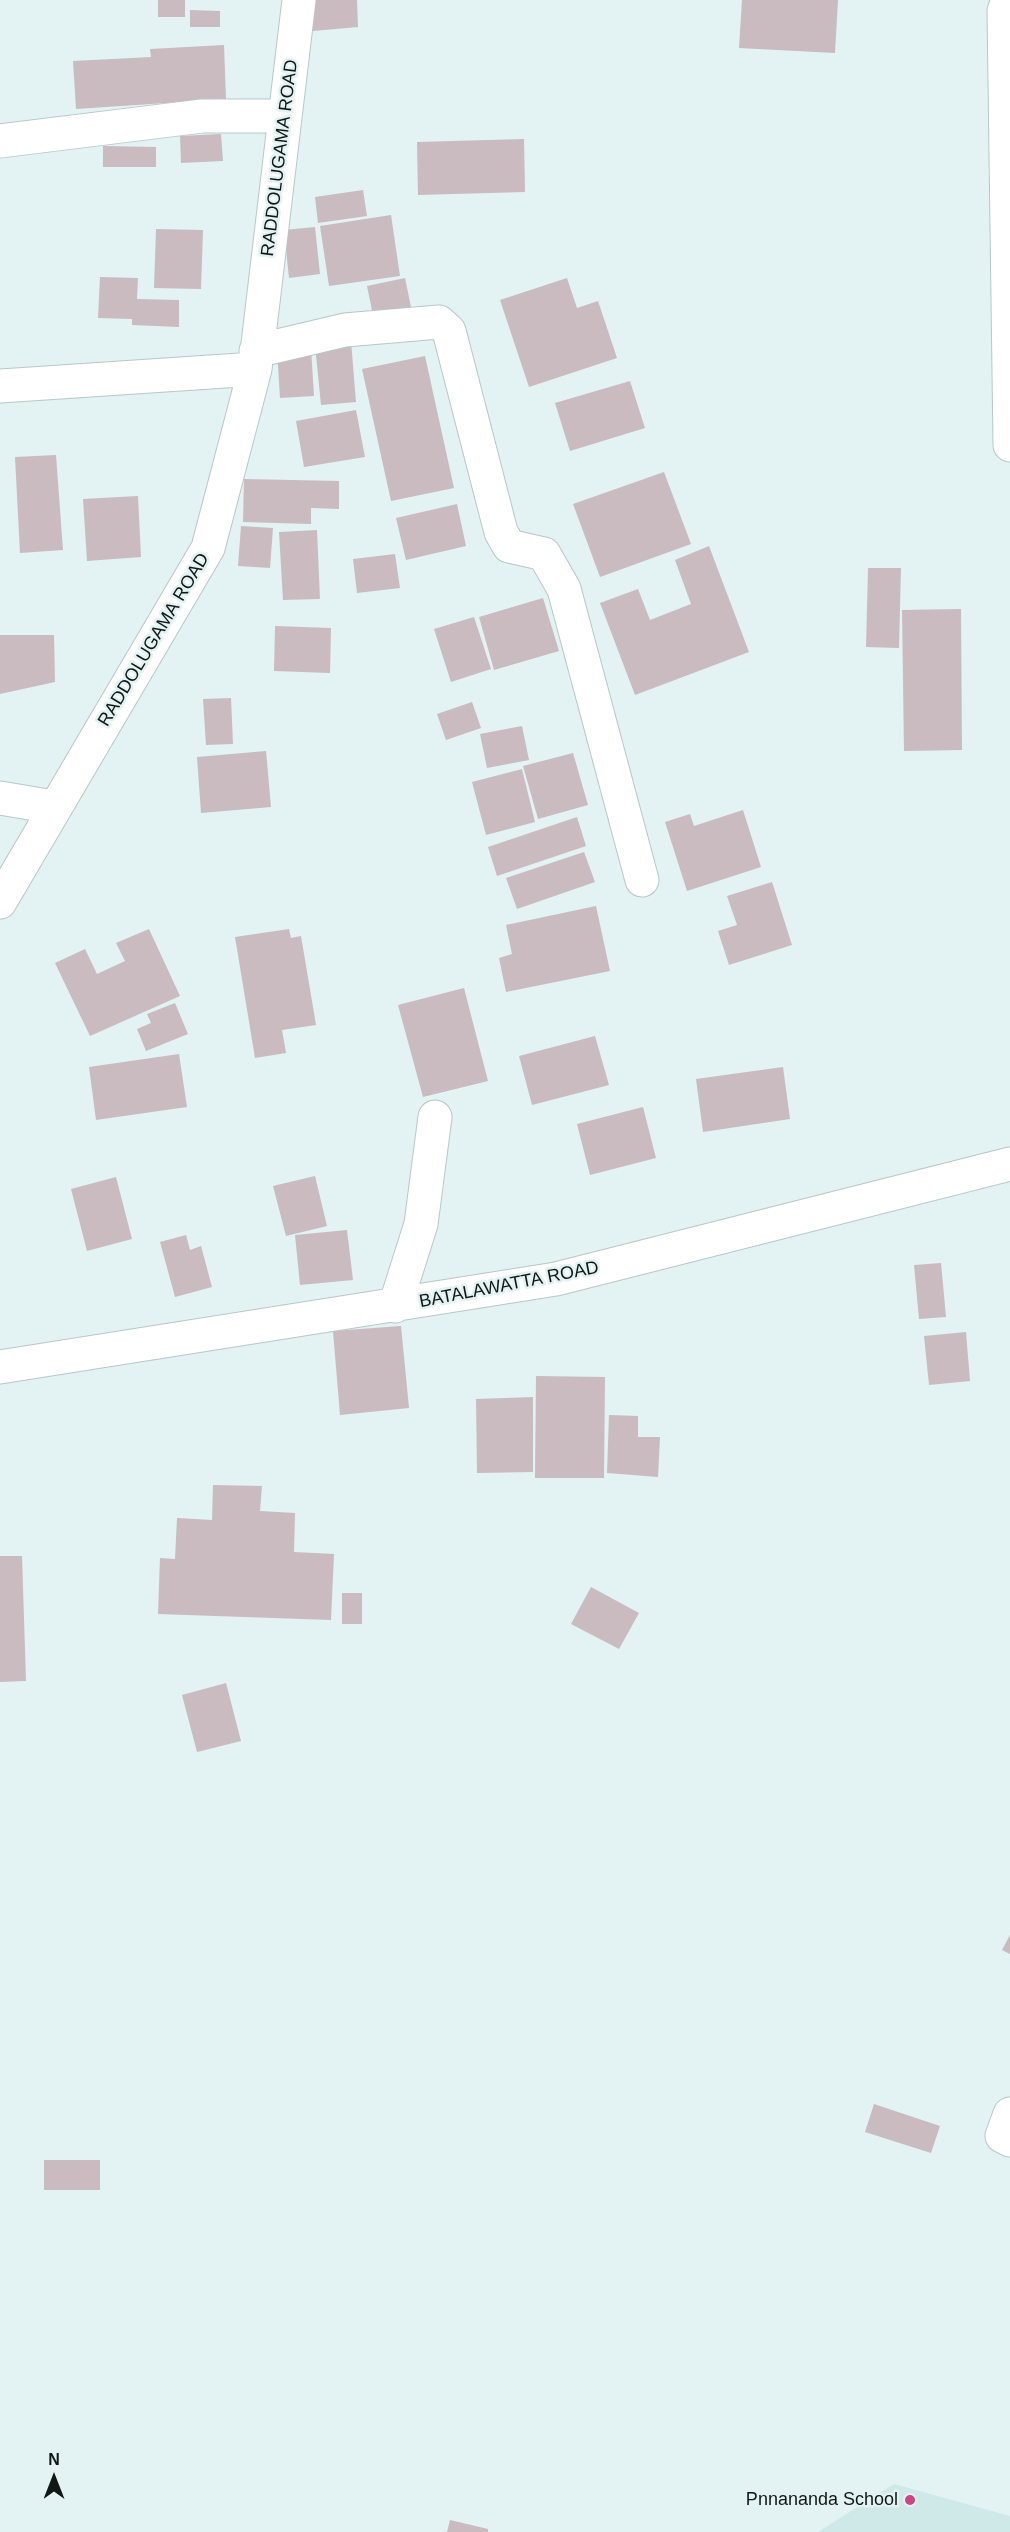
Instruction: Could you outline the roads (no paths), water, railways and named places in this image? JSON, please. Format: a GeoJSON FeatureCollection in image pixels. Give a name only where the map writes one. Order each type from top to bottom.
{"type":"FeatureCollection","features":[{"type":"Feature","properties":{"kind":"street","name":"RADDOLUGAMA ROAD"},"geometry":{"type":"LineString","coordinates":[[0,902],[208,548],[255,360],[299,0]]}},
{"type":"Feature","properties":{"kind":"street"},"geometry":{"type":"LineString","coordinates":[[1008,0],[1004,11],[1010,445]]}},
{"type":"Feature","properties":{"kind":"street"},"geometry":{"type":"LineString","coordinates":[[0,141],[202,116],[285,116]]}},
{"type":"Feature","properties":{"kind":"street"},"geometry":{"type":"LineString","coordinates":[[0,386],[255,360],[345,330],[440,322],[449,331],[501,531],[509,546],[544,554],[564,589],[642,880]]}},
{"type":"Feature","properties":{"kind":"street"},"geometry":{"type":"LineString","coordinates":[[0,798],[54,807]]}},
{"type":"Feature","properties":{"kind":"street"},"geometry":{"type":"LineString","coordinates":[[395,1306],[421,1224],[435,1118]]}},
{"type":"Feature","properties":{"kind":"street","name":"BATALAWATTA ROAD"},"geometry":{"type":"LineString","coordinates":[[0,1367],[556,1279],[1010,1164]]}},
{"type":"Feature","properties":{"kind":"street"},"geometry":{"type":"LineString","coordinates":[[1010,2114],[1002,2136],[1010,2140]]}},
{"type":"Feature","properties":{"kind":"place","name":"Pnnananda School"},"geometry":{"type":"Point","coordinates":[910,2500]}}]}
